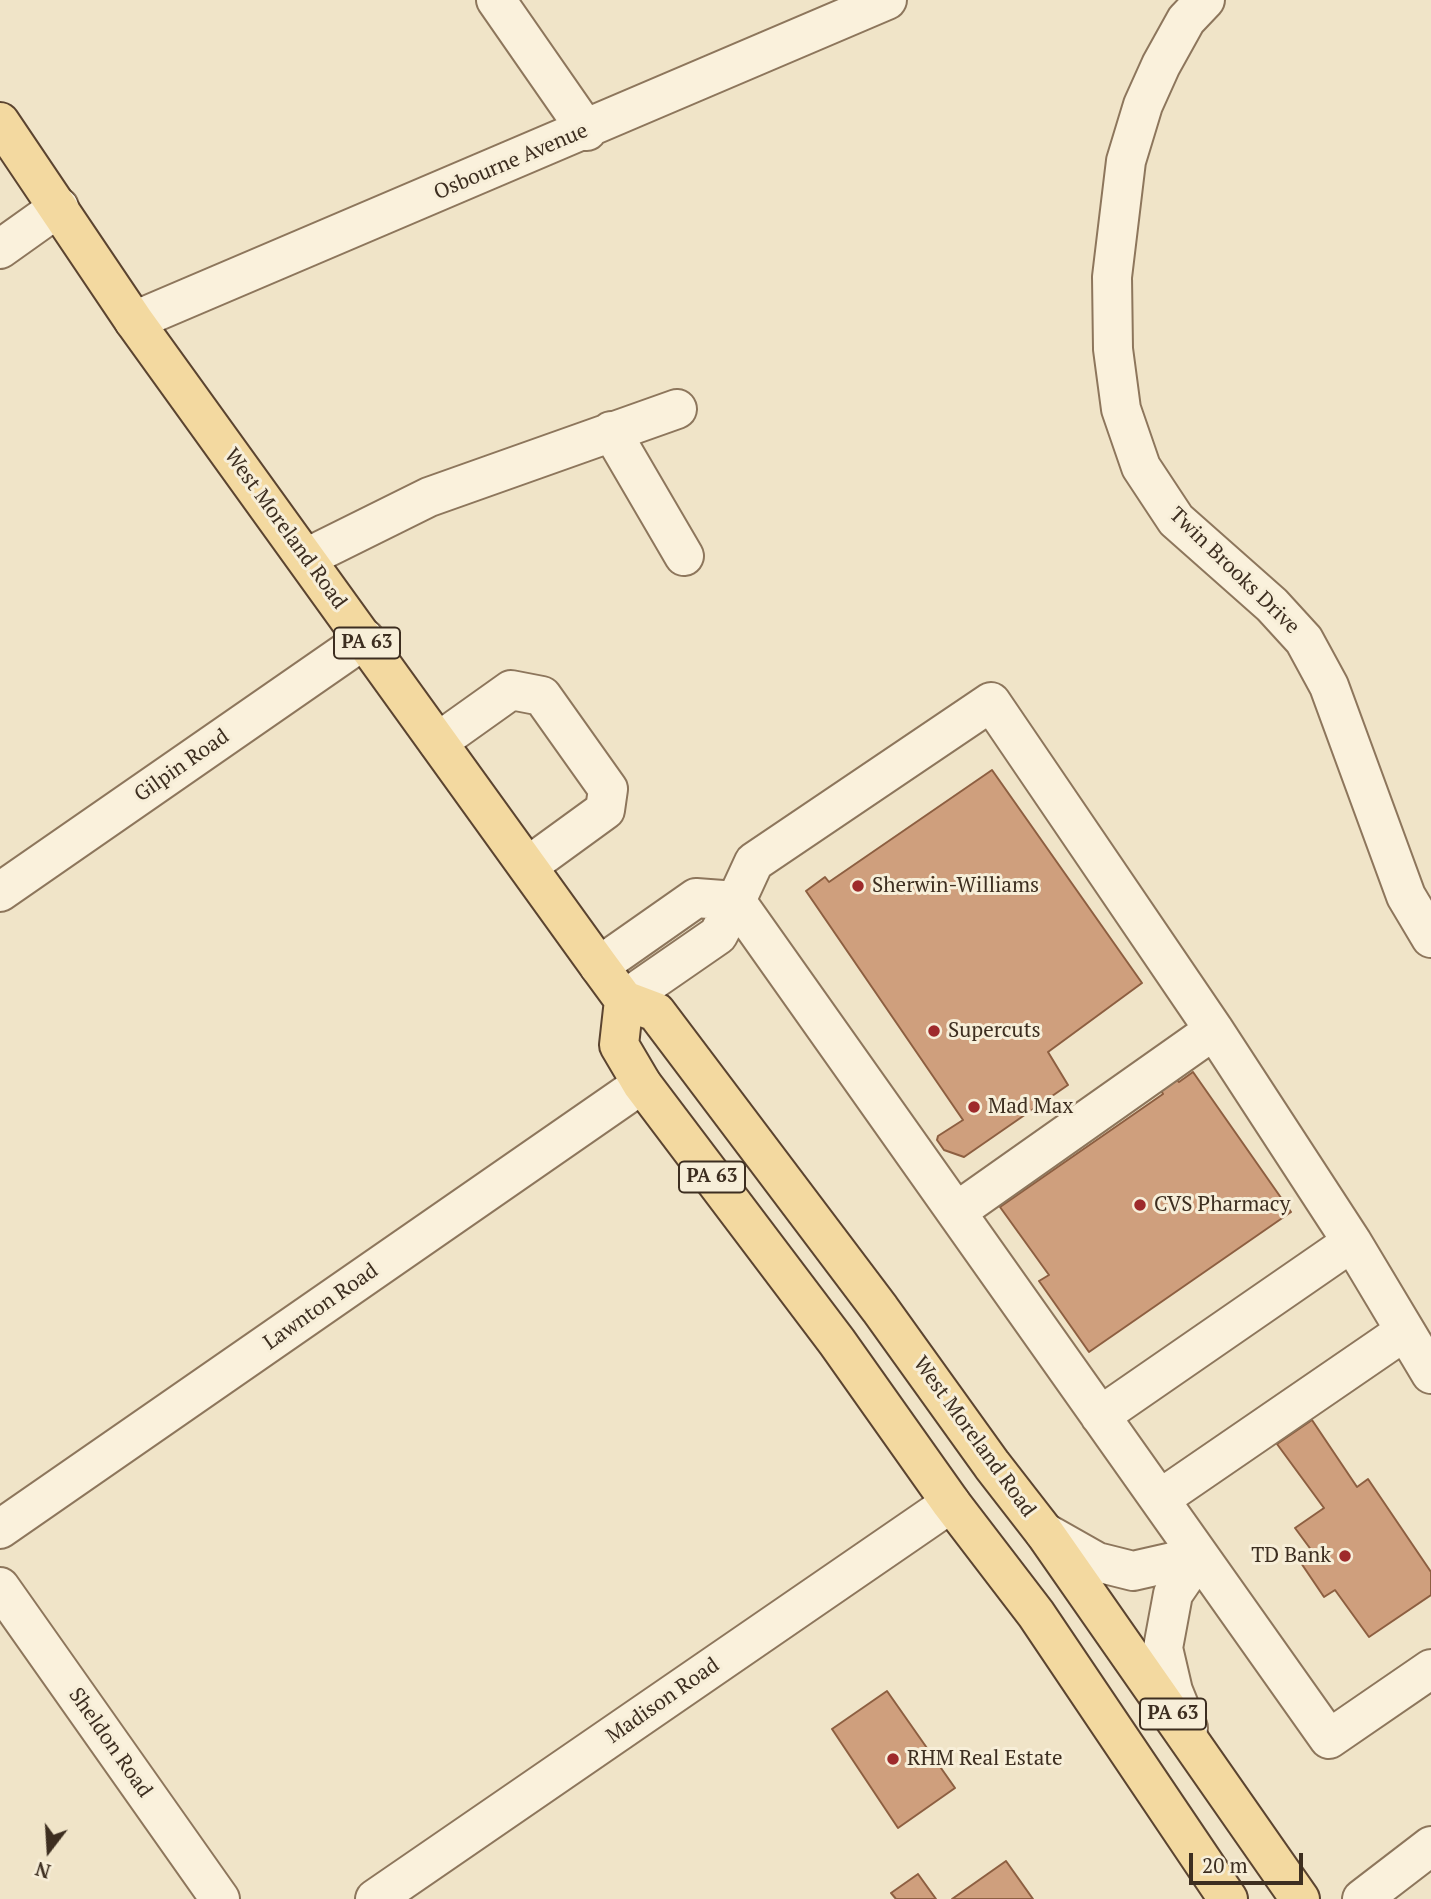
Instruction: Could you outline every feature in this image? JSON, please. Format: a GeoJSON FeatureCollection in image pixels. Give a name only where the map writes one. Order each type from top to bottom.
{"type":"FeatureCollection","features":[{"type":"Feature","properties":{"kind":"main road","name":"West Moreland Road"},"geometry":{"type":"LineString","coordinates":[[0,122],[134,321],[599,966],[624,1000],[656,1012],[1044,1532],[1300,1899]]}},
{"type":"Feature","properties":{"kind":"main road","name":"PA 63"},"geometry":{"type":"LineString","coordinates":[[624,1000],[619,1045],[642,1084],[837,1342],[951,1503],[1036,1614],[1228,1899]]}},
{"type":"Feature","properties":{"kind":"street"},"geometry":{"type":"LineString","coordinates":[[496,0],[587,131]]}},
{"type":"Feature","properties":{"kind":"street","name":"Osbourne Avenue"},"geometry":{"type":"LineString","coordinates":[[134,321],[587,131],[887,0]]}},
{"type":"Feature","properties":{"kind":"street","name":"Twin Brooks Drive"},"geometry":{"type":"LineString","coordinates":[[1205,0],[1186,20],[1161,65],[1143,105],[1126,161],[1112,276],[1113,349],[1121,409],[1141,467],[1176,520],[1272,605],[1304,640],[1329,685],[1406,895],[1431,938]]}},
{"type":"Feature","properties":{"kind":"street"},"geometry":{"type":"LineString","coordinates":[[0,249],[59,207]]}},
{"type":"Feature","properties":{"kind":"street"},"geometry":{"type":"LineString","coordinates":[[306,558],[429,497],[677,409]]}},
{"type":"Feature","properties":{"kind":"street"},"geometry":{"type":"LineString","coordinates":[[611,431],[684,555]]}},
{"type":"Feature","properties":{"kind":"street","name":"Gilpin Road"},"geometry":{"type":"LineString","coordinates":[[0,892],[365,639]]}},
{"type":"Feature","properties":{"kind":"street"},"geometry":{"type":"LineString","coordinates":[[438,742],[511,690],[542,696],[608,789],[605,810],[527,866]]}},
{"type":"Feature","properties":{"kind":"street"},"geometry":{"type":"LineString","coordinates":[[624,1000],[718,935],[754,862],[991,702],[1214,1030],[1352,1242],[1431,1374]]}},
{"type":"Feature","properties":{"kind":"street"},"geometry":{"type":"LineString","coordinates":[[599,966],[696,898],[736,901]]}},
{"type":"Feature","properties":{"kind":"street"},"geometry":{"type":"LineString","coordinates":[[736,901],[1329,1739],[1431,1669]]}},
{"type":"Feature","properties":{"kind":"street"},"geometry":{"type":"LineString","coordinates":[[956,1212],[1214,1030]]}},
{"type":"Feature","properties":{"kind":"street","name":"Lawnton Road"},"geometry":{"type":"LineString","coordinates":[[0,1529],[642,1084]]}},
{"type":"Feature","properties":{"kind":"street"},"geometry":{"type":"LineString","coordinates":[[1100,1416],[1352,1242]]}},
{"type":"Feature","properties":{"kind":"street"},"geometry":{"type":"LineString","coordinates":[[1160,1499],[1405,1331]]}},
{"type":"Feature","properties":{"kind":"street","name":"Madison Road"},"geometry":{"type":"LineString","coordinates":[[375,1899],[951,1503]]}},
{"type":"Feature","properties":{"kind":"street"},"geometry":{"type":"LineString","coordinates":[[1044,1532],[1097,1562],[1133,1571],[1199,1556]]}},
{"type":"Feature","properties":{"kind":"street"},"geometry":{"type":"LineString","coordinates":[[1195,1746],[1173,1691],[1163,1648],[1173,1594],[1199,1556]]}},
{"type":"Feature","properties":{"kind":"street","name":"Sheldon Road"},"geometry":{"type":"LineString","coordinates":[[0,1587],[220,1899]]}},
{"type":"Feature","properties":{"kind":"street"},"geometry":{"type":"LineString","coordinates":[[1362,1899],[1431,1846]]}},
{"type":"Feature","properties":{"kind":"building"},"geometry":{"type":"Polygon","coordinates":[[[992,770],[1142,983],[1048,1052],[1068,1085],[964,1157],[944,1150],[937,1140],[938,1136],[963,1120],[806,891],[825,877],[829,882],[992,770]]]}},
{"type":"Feature","properties":{"kind":"building"},"geometry":{"type":"Polygon","coordinates":[[[1193,1072],[1291,1212],[1089,1352],[1039,1281],[1049,1275],[1000,1207],[1163,1094],[1158,1085],[1172,1074],[1179,1082],[1193,1072]]]}},
{"type":"Feature","properties":{"kind":"building"},"geometry":{"type":"Polygon","coordinates":[[[1312,1420],[1357,1487],[1368,1479],[1431,1572],[1431,1595],[1369,1637],[1335,1590],[1324,1597],[1299,1560],[1312,1551],[1295,1528],[1324,1508],[1277,1444],[1312,1420]]]}},
{"type":"Feature","properties":{"kind":"building","name":"RHM Real Estate"},"geometry":{"type":"Polygon","coordinates":[[[887,1691],[955,1788],[898,1828],[832,1729],[887,1691]]]}},
{"type":"Feature","properties":{"kind":"building"},"geometry":{"type":"Polygon","coordinates":[[[1006,1861],[1033,1899],[952,1899],[1006,1861]]]}},
{"type":"Feature","properties":{"kind":"building"},"geometry":{"type":"Polygon","coordinates":[[[918,1874],[936,1899],[896,1899],[891,1893],[918,1874]]]}},
{"type":"Feature","properties":{"kind":"place","name":"Sherwin-Williams"},"geometry":{"type":"Point","coordinates":[858,886]}},
{"type":"Feature","properties":{"kind":"place","name":"Supercuts"},"geometry":{"type":"Point","coordinates":[934,1031]}},
{"type":"Feature","properties":{"kind":"place","name":"Mad Max"},"geometry":{"type":"Point","coordinates":[974,1107]}},
{"type":"Feature","properties":{"kind":"place","name":"CVS Pharmacy"},"geometry":{"type":"Point","coordinates":[1140,1205]}},
{"type":"Feature","properties":{"kind":"place","name":"TD Bank"},"geometry":{"type":"Point","coordinates":[1345,1556]}},
{"type":"Feature","properties":{"kind":"place","name":"RHM Real Estate"},"geometry":{"type":"Point","coordinates":[893,1759]}}]}
